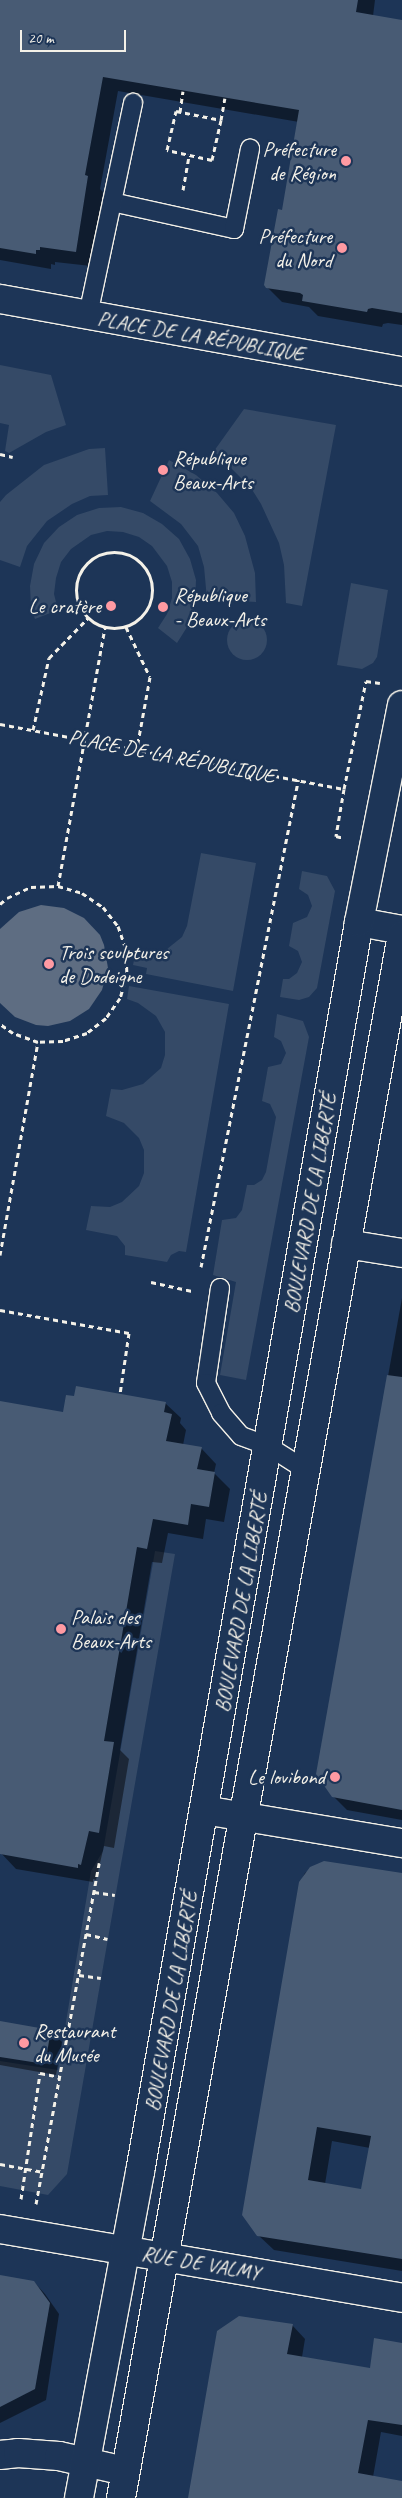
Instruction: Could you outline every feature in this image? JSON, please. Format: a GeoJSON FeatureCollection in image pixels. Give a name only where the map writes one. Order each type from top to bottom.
{"type":"FeatureCollection","features":[{"type":"Feature","properties":{"kind":"main road","name":"PLACE DE LA RÉPUBLIQUE"},"geometry":{"type":"LineString","coordinates":[[0,299],[402,372]]}},
{"type":"Feature","properties":{"kind":"main road","name":"BOULEVARD DE LA LIBERTÉ"},"geometry":{"type":"LineString","coordinates":[[78,2498],[125,2250],[204,1810],[359,922],[402,705]]}},
{"type":"Feature","properties":{"kind":"main road"},"geometry":{"type":"LineString","coordinates":[[359,922],[402,930]]}},
{"type":"Feature","properties":{"kind":"main road","name":"BOULEVARD DE LA LIBERTÉ"},"geometry":{"type":"LineString","coordinates":[[121,2498],[402,935]]}},
{"type":"Feature","properties":{"kind":"main road"},"geometry":{"type":"LineString","coordinates":[[346,1244],[402,1254]]}},
{"type":"Feature","properties":{"kind":"main road"},"geometry":{"type":"LineString","coordinates":[[204,1810],[402,1843]]}},
{"type":"Feature","properties":{"kind":"main road","name":"RUE DE VALMY"},"geometry":{"type":"LineString","coordinates":[[0,2229],[402,2298]]}},
{"type":"Feature","properties":{"kind":"main road"},"geometry":{"type":"LineString","coordinates":[[0,2456],[18,2453],[85,2460],[126,2471]]}},
{"type":"Feature","properties":{"kind":"lane"},"geometry":{"type":"LineString","coordinates":[[88,315],[133,103]]}},
{"type":"Feature","properties":{"kind":"lane"},"geometry":{"type":"LineString","coordinates":[[112,202],[234,229],[250,149]]}},
{"type":"Feature","properties":{"kind":"lane"},"geometry":{"type":"LineString","coordinates":[[220,1288],[206,1382],[221,1413],[242,1436],[268,1446],[306,1470]]}},
{"type":"Feature","properties":{"kind":"path"},"geometry":{"type":"LineString","coordinates":[[180,112],[184,91]]}},
{"type":"Feature","properties":{"kind":"path"},"geometry":{"type":"LineString","coordinates":[[221,120],[176,112],[167,150],[212,160],[221,120],[225,98]]}},
{"type":"Feature","properties":{"kind":"path"},"geometry":{"type":"LineString","coordinates":[[183,190],[190,155]]}},
{"type":"Feature","properties":{"kind":"path"},"geometry":{"type":"LineString","coordinates":[[0,454],[13,457]]}},
{"type":"Feature","properties":{"kind":"path"},"geometry":{"type":"LineString","coordinates":[[112,552],[125,554],[137,560],[146,569],[152,590],[150,603],[144,614],[126,626],[105,627],[88,618],[80,607],[76,594],[77,582],[82,569],[99,555],[112,552]]}},
{"type":"Feature","properties":{"kind":"path"},"geometry":{"type":"LineString","coordinates":[[33,730],[49,658],[88,618]]}},
{"type":"Feature","properties":{"kind":"path"},"geometry":{"type":"LineString","coordinates":[[126,626],[150,677],[137,748]]}},
{"type":"Feature","properties":{"kind":"path"},"geometry":{"type":"LineString","coordinates":[[58,886],[105,627]]}},
{"type":"Feature","properties":{"kind":"path"},"geometry":{"type":"LineString","coordinates":[[336,836],[366,682],[385,684]]}},
{"type":"Feature","properties":{"kind":"path","name":"PLACE DE LA RÉPUBLIQUE"},"geometry":{"type":"LineString","coordinates":[[0,724],[137,748],[344,789]]}},
{"type":"Feature","properties":{"kind":"path"},"geometry":{"type":"LineString","coordinates":[[200,1273],[298,780]]}},
{"type":"Feature","properties":{"kind":"path"},"geometry":{"type":"LineString","coordinates":[[0,904],[7,898],[31,887],[58,886],[82,893],[103,907],[118,926],[126,949],[127,974],[120,998],[106,1018],[86,1033],[63,1042],[38,1042],[13,1034],[0,1024]]}},
{"type":"Feature","properties":{"kind":"path"},"geometry":{"type":"LineString","coordinates":[[0,1255],[38,1042]]}},
{"type":"Feature","properties":{"kind":"path"},"geometry":{"type":"LineString","coordinates":[[151,1282],[196,1292]]}},
{"type":"Feature","properties":{"kind":"path"},"geometry":{"type":"LineString","coordinates":[[0,1310],[129,1333],[120,1394]]}},
{"type":"Feature","properties":{"kind":"path"},"geometry":{"type":"LineString","coordinates":[[29,2234],[61,2077],[99,1863]]}},
{"type":"Feature","properties":{"kind":"path"},"geometry":{"type":"LineString","coordinates":[[94,1892],[115,1895]]}},
{"type":"Feature","properties":{"kind":"path"},"geometry":{"type":"LineString","coordinates":[[86,1934],[107,1939]]}},
{"type":"Feature","properties":{"kind":"path"},"geometry":{"type":"LineString","coordinates":[[79,1975],[101,1978]]}},
{"type":"Feature","properties":{"kind":"path"},"geometry":{"type":"LineString","coordinates":[[21,2199],[40,2073],[61,2077]]}},
{"type":"Feature","properties":{"kind":"path"},"geometry":{"type":"LineString","coordinates":[[0,2164],[43,2172]]}},
{"type":"Feature","properties":{"kind":"shaded area"},"geometry":{"type":"Polygon","coordinates":[[[0,365],[51,375],[66,425],[46,432],[9,453],[5,451],[9,425],[0,423],[0,365]]]}},
{"type":"Feature","properties":{"kind":"shaded area"},"geometry":{"type":"Polygon","coordinates":[[[244,409],[336,425],[302,606],[286,603],[284,565],[279,543],[261,504],[251,488],[214,451],[244,409]]]}},
{"type":"Feature","properties":{"kind":"shaded area"},"geometry":{"type":"Polygon","coordinates":[[[105,448],[108,495],[90,496],[72,504],[47,521],[27,546],[20,567],[0,560],[0,502],[6,495],[44,465],[89,449],[105,448]]]}},
{"type":"Feature","properties":{"kind":"shaded area"},"geometry":{"type":"Polygon","coordinates":[[[169,460],[196,475],[217,493],[234,513],[245,536],[255,573],[256,602],[207,599],[204,567],[198,546],[181,524],[150,501],[169,460]]]}},
{"type":"Feature","properties":{"kind":"shaded area"},"geometry":{"type":"Polygon","coordinates":[[[121,507],[143,513],[162,524],[179,539],[190,559],[196,580],[195,602],[189,624],[177,643],[158,628],[167,614],[172,598],[172,582],[167,566],[152,546],[139,537],[123,532],[107,531],[91,535],[71,549],[61,562],[56,578],[54,594],[58,610],[35,619],[31,608],[30,586],[34,564],[44,543],[59,527],[77,515],[99,508],[121,507]]]}},
{"type":"Feature","properties":{"kind":"shaded area"},"geometry":{"type":"Polygon","coordinates":[[[351,583],[388,590],[377,657],[373,663],[362,669],[337,665],[351,583]]]}},
{"type":"Feature","properties":{"kind":"shaded area"},"geometry":{"type":"Polygon","coordinates":[[[251,620],[258,623],[264,629],[267,640],[266,648],[258,657],[251,660],[243,660],[236,657],[228,648],[227,636],[230,629],[239,621],[251,620]]]}},
{"type":"Feature","properties":{"kind":"shaded area"},"geometry":{"type":"Polygon","coordinates":[[[201,853],[256,863],[233,991],[146,974],[147,968],[133,965],[135,955],[147,956],[162,953],[182,937],[187,926],[201,853]]]}},
{"type":"Feature","properties":{"kind":"shaded area"},"geometry":{"type":"Polygon","coordinates":[[[302,871],[327,876],[335,891],[317,988],[309,997],[299,1000],[280,997],[283,979],[289,979],[297,973],[302,962],[298,951],[289,946],[293,923],[307,917],[312,906],[308,895],[299,889],[302,871]]]}},
{"type":"Feature","properties":{"kind":"shaded area"},"geometry":{"type":"Polygon","coordinates":[[[41,905],[64,908],[84,918],[100,935],[104,945],[108,968],[102,990],[89,1009],[70,1021],[48,1026],[36,1025],[15,1017],[0,1003],[0,929],[19,912],[41,905]]]}},
{"type":"Feature","properties":{"kind":"shaded area"},"geometry":{"type":"Polygon","coordinates":[[[129,986],[229,1004],[186,1252],[179,1251],[171,1255],[167,1262],[125,1255],[125,1246],[117,1236],[86,1230],[91,1206],[110,1207],[122,1202],[139,1186],[144,1173],[144,1150],[139,1138],[124,1123],[106,1116],[111,1089],[122,1090],[143,1084],[161,1068],[165,1055],[165,1032],[156,1016],[138,1003],[127,999],[129,986]]]}},
{"type":"Feature","properties":{"kind":"shaded area"},"geometry":{"type":"Polygon","coordinates":[[[277,1014],[303,1021],[309,1037],[246,1380],[220,1375],[236,1282],[213,1275],[222,1220],[236,1218],[242,1210],[247,1185],[254,1185],[262,1180],[266,1172],[276,1117],[270,1104],[262,1101],[268,1067],[281,1064],[286,1053],[281,1041],[274,1037],[277,1014]]]}},
{"type":"Feature","properties":{"kind":"shaded area"},"geometry":{"type":"Polygon","coordinates":[[[155,1551],[175,1554],[67,2174],[48,2195],[0,2186],[0,2061],[58,2070],[91,1871],[103,1851],[155,1551]]]}},
{"type":"Feature","properties":{"kind":"building","name":"Préfecture de Région"},"geometry":{"type":"Polygon","coordinates":[[[0,0],[358,0],[356,12],[402,20],[402,313],[372,308],[368,309],[367,312],[302,301],[303,295],[300,293],[266,288],[264,285],[278,209],[282,210],[299,110],[103,77],[85,175],[88,176],[76,252],[40,247],[40,250],[36,250],[36,254],[0,248],[0,0]]]}},
{"type":"Feature","properties":{"kind":"building"},"geometry":{"type":"Polygon","coordinates":[[[387,1375],[402,1377],[402,1810],[332,1797],[316,1774],[387,1375]]]}},
{"type":"Feature","properties":{"kind":"building","name":"Palais des Beaux-Arts"},"geometry":{"type":"Polygon","coordinates":[[[76,1386],[166,1402],[164,1412],[172,1414],[166,1441],[202,1447],[197,1469],[215,1472],[209,1507],[191,1504],[188,1525],[153,1519],[147,1549],[137,1547],[104,1741],[114,1742],[99,1833],[89,1831],[81,1865],[78,1864],[78,1868],[0,1854],[0,1401],[63,1412],[66,1395],[74,1396],[76,1386]]]}},
{"type":"Feature","properties":{"kind":"building"},"geometry":{"type":"Polygon","coordinates":[[[324,1861],[402,1873],[402,2259],[257,2236],[242,2215],[299,1882],[310,1867],[324,1861]],[[317,2127],[308,2180],[361,2189],[371,2136],[317,2127]]]}},
{"type":"Feature","properties":{"kind":"building","name":"Restaurant du Musée"},"geometry":{"type":"Polygon","coordinates":[[[0,2021],[51,2030],[45,2064],[0,2057],[0,2021]]]}},
{"type":"Feature","properties":{"kind":"building"},"geometry":{"type":"Polygon","coordinates":[[[0,2275],[34,2281],[50,2303],[35,2389],[0,2407],[0,2275]]]}},
{"type":"Feature","properties":{"kind":"building"},"geometry":{"type":"Polygon","coordinates":[[[239,2316],[293,2324],[287,2354],[370,2368],[374,2338],[402,2343],[402,2425],[368,2420],[358,2473],[402,2481],[402,2498],[188,2498],[217,2331],[239,2316]]]}},
{"type":"Feature","properties":{"kind":"place","name":"Préfecture de Région"},"geometry":{"type":"Point","coordinates":[346,161]}},
{"type":"Feature","properties":{"kind":"place","name":"Préfecture du Nord"},"geometry":{"type":"Point","coordinates":[342,248]}},
{"type":"Feature","properties":{"kind":"place","name":"République Beaux-Arts"},"geometry":{"type":"Point","coordinates":[163,470]}},
{"type":"Feature","properties":{"kind":"place","name":"Le cratère"},"geometry":{"type":"Point","coordinates":[111,606]}},
{"type":"Feature","properties":{"kind":"place","name":"République - Beaux-Arts"},"geometry":{"type":"Point","coordinates":[163,607]}},
{"type":"Feature","properties":{"kind":"place","name":"Trois sculptures de Dodeigne"},"geometry":{"type":"Point","coordinates":[49,964]}},
{"type":"Feature","properties":{"kind":"place","name":"Palais des Beaux-Arts"},"geometry":{"type":"Point","coordinates":[61,1629]}},
{"type":"Feature","properties":{"kind":"place","name":"Le lovibond"},"geometry":{"type":"Point","coordinates":[335,1777]}},
{"type":"Feature","properties":{"kind":"place","name":"Restaurant du Musée"},"geometry":{"type":"Point","coordinates":[24,2043]}}]}
